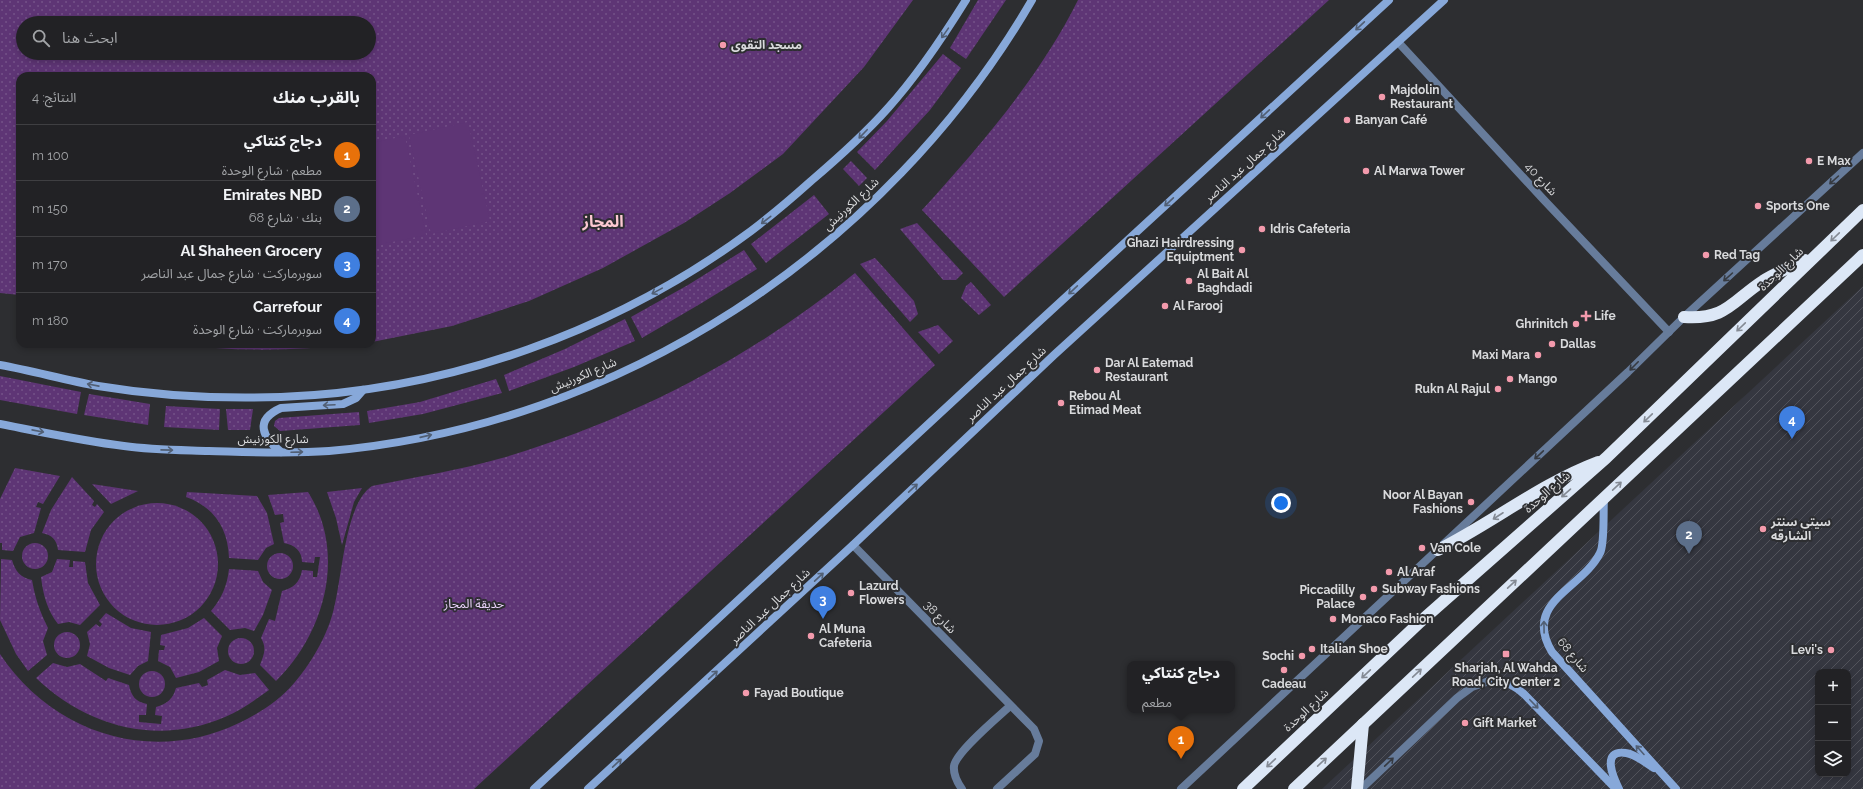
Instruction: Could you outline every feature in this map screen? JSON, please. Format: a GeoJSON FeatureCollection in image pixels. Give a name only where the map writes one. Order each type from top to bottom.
{"type":"FeatureCollection","features":[{"type":"Feature","properties":{"kind":"highway","name":"شارع الوحدة"},"geometry":{"type":"LineString","coordinates":[[1243,789],[1420,622],[1606,458],[1863,210]]}},
{"type":"Feature","properties":{"kind":"highway"},"geometry":{"type":"LineString","coordinates":[[1684,317],[1706,317],[1726,309],[1735,304],[1762,281],[1817,254]]}},
{"type":"Feature","properties":{"kind":"highway"},"geometry":{"type":"LineString","coordinates":[[1294,789],[1863,255]]}},
{"type":"Feature","properties":{"kind":"highway"},"geometry":{"type":"LineString","coordinates":[[1438,550],[1489,522],[1549,484],[1606,458]]}},
{"type":"Feature","properties":{"kind":"highway"},"geometry":{"type":"LineString","coordinates":[[1357,789],[1363,724]]}},
{"type":"Feature","properties":{"kind":"street"},"geometry":{"type":"LineString","coordinates":[[0,365],[98,386],[176,394],[238,398],[280,397],[363,390],[447,374],[532,348],[614,314],[680,278],[719,254],[777,211],[850,147],[889,108],[921,66],[966,0]]}},
{"type":"Feature","properties":{"kind":"street","name":"شارع الكورنيش"},"geometry":{"type":"LineString","coordinates":[[0,424],[125,446],[158,449],[280,452],[328,451],[387,443],[460,429],[551,401],[602,381],[638,365],[716,323],[756,297],[810,257],[886,188],[923,150],[957,110],[989,68],[1032,0]]}},
{"type":"Feature","properties":{"kind":"street","name":"شارع جمال عبد الناصر"},"geometry":{"type":"LineString","coordinates":[[534,789],[1389,0]]}},
{"type":"Feature","properties":{"kind":"street","name":"شارع جمال عبد الناصر"},"geometry":{"type":"LineString","coordinates":[[588,789],[853,545],[1054,355],[1444,0]]}},
{"type":"Feature","properties":{"kind":"street","name":"شارع 40"},"geometry":{"type":"LineString","coordinates":[[1398,42],[1544,200],[1669,332]]}},
{"type":"Feature","properties":{"kind":"street"},"geometry":{"type":"LineString","coordinates":[[1181,789],[1438,550],[1684,317],[1863,153]]}},
{"type":"Feature","properties":{"kind":"street"},"geometry":{"type":"LineString","coordinates":[[280,452],[267,439],[264,431],[264,422],[273,411],[281,408],[343,404],[356,398],[363,390]]}},
{"type":"Feature","properties":{"kind":"street","name":"شارع 68"},"geometry":{"type":"LineString","coordinates":[[1604,498],[1602,550],[1594,563],[1554,600],[1544,621],[1544,633],[1547,644],[1552,652],[1676,789]]}},
{"type":"Feature","properties":{"kind":"street","name":"شارع 38"},"geometry":{"type":"LineString","coordinates":[[853,545],[1034,729],[1039,741],[1035,754],[997,789]]}},
{"type":"Feature","properties":{"kind":"street"},"geometry":{"type":"LineString","coordinates":[[1361,789],[1457,698],[1472,687],[1489,681],[1511,684],[1526,695],[1616,789]]}},
{"type":"Feature","properties":{"kind":"street"},"geometry":{"type":"LineString","coordinates":[[962,789],[955,778],[954,766],[959,754],[1010,706]]}},
{"type":"Feature","properties":{"kind":"street"},"geometry":{"type":"LineString","coordinates":[[1619,789],[1610,766],[1614,755],[1627,753],[1663,774]]}},
{"type":"Feature","properties":{"kind":"shaded area"},"geometry":{"type":"Polygon","coordinates":[[[1863,286],[1863,789],[1322,789],[1863,286]]]}},
{"type":"Feature","properties":{"kind":"green space"},"geometry":{"type":"Polygon","coordinates":[[[0,0],[913,0],[864,67],[783,154],[730,193],[684,223],[603,268],[529,301],[452,326],[376,341],[376,72],[16,72],[16,295],[0,293],[0,0]]]}},
{"type":"Feature","properties":{"kind":"green space"},"geometry":{"type":"Polygon","coordinates":[[[978,0],[1006,0],[966,59],[950,48],[978,0]]]}},
{"type":"Feature","properties":{"kind":"green space"},"geometry":{"type":"Polygon","coordinates":[[[1078,0],[1329,0],[1004,297],[922,210],[987,136],[1027,84],[1062,29],[1078,0]]]}},
{"type":"Feature","properties":{"kind":"green space"},"geometry":{"type":"Polygon","coordinates":[[[943,54],[961,68],[930,110],[875,170],[857,152],[887,121],[943,54]]]}},
{"type":"Feature","properties":{"kind":"green space"},"geometry":{"type":"Polygon","coordinates":[[[468,122],[490,221],[431,234],[409,135],[468,122]]]}},
{"type":"Feature","properties":{"kind":"green space"},"geometry":{"type":"Polygon","coordinates":[[[405,136],[426,235],[376,245],[376,142],[405,136]]]}},
{"type":"Feature","properties":{"kind":"green space"},"geometry":{"type":"Polygon","coordinates":[[[851,161],[867,178],[859,186],[843,169],[851,161]]]}},
{"type":"Feature","properties":{"kind":"green space"},"geometry":{"type":"Polygon","coordinates":[[[814,195],[829,214],[766,263],[751,244],[814,195]]]}},
{"type":"Feature","properties":{"kind":"green space"},"geometry":{"type":"Polygon","coordinates":[[[917,223],[963,273],[956,280],[943,280],[900,229],[917,223]]]}},
{"type":"Feature","properties":{"kind":"green space"},"geometry":{"type":"Polygon","coordinates":[[[744,250],[757,269],[642,338],[631,317],[688,285],[744,250]]]}},
{"type":"Feature","properties":{"kind":"green space"},"geometry":{"type":"Polygon","coordinates":[[[875,258],[914,301],[918,314],[910,322],[860,264],[875,258]]]}},
{"type":"Feature","properties":{"kind":"green space","name":"حديقة المجاز"},"geometry":{"type":"Polygon","coordinates":[[[855,273],[935,365],[474,789],[0,789],[0,654],[22,682],[47,704],[76,722],[107,734],[139,741],[172,741],[206,735],[239,723],[262,710],[283,695],[315,654],[330,622],[338,589],[349,529],[355,511],[362,496],[372,486],[454,470],[502,458],[550,443],[643,405],[732,359],[815,304],[855,273]]]}},
{"type":"Feature","properties":{"kind":"green space"},"geometry":{"type":"Polygon","coordinates":[[[971,282],[991,305],[979,315],[961,298],[966,286],[971,282]]]}},
{"type":"Feature","properties":{"kind":"green space"},"geometry":{"type":"Polygon","coordinates":[[[625,319],[635,341],[574,367],[509,391],[504,375],[565,349],[625,319]]]}},
{"type":"Feature","properties":{"kind":"green space"},"geometry":{"type":"Polygon","coordinates":[[[938,325],[953,341],[939,354],[918,332],[938,325]]]}},
{"type":"Feature","properties":{"kind":"green space"},"geometry":{"type":"Polygon","coordinates":[[[220,348],[309,348],[264,350],[220,348]]]}},
{"type":"Feature","properties":{"kind":"green space"},"geometry":{"type":"Polygon","coordinates":[[[0,376],[81,392],[77,414],[0,400],[0,376]]]}},
{"type":"Feature","properties":{"kind":"green space"},"geometry":{"type":"Polygon","coordinates":[[[496,379],[502,393],[423,414],[369,423],[367,411],[420,402],[496,379]]]}},
{"type":"Feature","properties":{"kind":"green space"},"geometry":{"type":"Polygon","coordinates":[[[89,394],[150,404],[148,425],[84,415],[89,394]]]}},
{"type":"Feature","properties":{"kind":"green space"},"geometry":{"type":"Polygon","coordinates":[[[166,406],[220,409],[219,430],[164,427],[166,406]]]}},
{"type":"Feature","properties":{"kind":"green space"},"geometry":{"type":"Polygon","coordinates":[[[226,409],[253,409],[250,430],[228,430],[226,409]]]}},
{"type":"Feature","properties":{"kind":"green space"},"geometry":{"type":"Polygon","coordinates":[[[359,412],[360,425],[280,431],[274,426],[275,421],[279,418],[359,412]]]}},
{"type":"Feature","properties":{"kind":"green space"},"geometry":{"type":"Polygon","coordinates":[[[15,468],[60,476],[43,504],[38,502],[36,507],[41,508],[34,533],[20,537],[13,551],[2,550],[2,543],[0,543],[0,499],[15,468]]]}},
{"type":"Feature","properties":{"kind":"green space"},"geometry":{"type":"Polygon","coordinates":[[[72,477],[94,501],[92,505],[95,507],[97,504],[104,512],[91,530],[85,552],[58,550],[53,538],[42,533],[51,510],[72,477]]]}},
{"type":"Feature","properties":{"kind":"green space"},"geometry":{"type":"Polygon","coordinates":[[[92,484],[138,491],[111,504],[92,484]]]}},
{"type":"Feature","properties":{"kind":"green space"},"geometry":{"type":"Polygon","coordinates":[[[362,488],[354,502],[342,545],[336,518],[327,492],[362,488]]]}},
{"type":"Feature","properties":{"kind":"green space"},"geometry":{"type":"Polygon","coordinates":[[[187,492],[257,496],[267,513],[274,544],[266,548],[258,560],[229,558],[226,537],[218,520],[212,513],[196,501],[186,497],[187,492]]]}},
{"type":"Feature","properties":{"kind":"green space"},"geometry":{"type":"Polygon","coordinates":[[[308,492],[320,516],[326,541],[328,566],[325,591],[318,616],[307,640],[293,662],[276,681],[260,665],[264,655],[264,645],[261,638],[269,619],[275,621],[282,591],[298,582],[302,570],[313,571],[313,577],[317,577],[320,557],[315,557],[314,563],[302,562],[301,555],[297,549],[284,543],[280,523],[284,522],[283,514],[275,515],[268,495],[308,492]]]}},
{"type":"Feature","properties":{"kind":"green space"},"geometry":{"type":"Polygon","coordinates":[[[157,503],[180,508],[200,521],[213,541],[218,564],[213,587],[200,607],[180,620],[157,625],[134,620],[114,607],[101,587],[96,564],[101,541],[114,521],[134,508],[157,503]]]}},
{"type":"Feature","properties":{"kind":"green space"},"geometry":{"type":"Polygon","coordinates":[[[35,543],[44,547],[48,556],[44,565],[35,569],[26,565],[22,556],[26,547],[35,543]]]}},
{"type":"Feature","properties":{"kind":"green space"},"geometry":{"type":"Polygon","coordinates":[[[280,553],[289,557],[293,566],[289,575],[280,579],[271,575],[267,566],[271,557],[280,553]]]}},
{"type":"Feature","properties":{"kind":"green space"},"geometry":{"type":"Polygon","coordinates":[[[1,559],[12,560],[19,573],[25,578],[32,580],[38,605],[48,628],[43,641],[47,655],[28,671],[16,654],[0,620],[1,559]]]}},
{"type":"Feature","properties":{"kind":"green space"},"geometry":{"type":"Polygon","coordinates":[[[57,559],[70,560],[69,567],[73,567],[73,561],[85,562],[88,583],[100,605],[80,625],[69,622],[58,624],[46,602],[41,577],[52,572],[57,559]]]}},
{"type":"Feature","properties":{"kind":"green space"},"geometry":{"type":"Polygon","coordinates":[[[229,569],[258,571],[263,582],[272,590],[263,615],[254,631],[245,628],[230,630],[211,611],[223,592],[229,569]]]}},
{"type":"Feature","properties":{"kind":"green space"},"geometry":{"type":"Polygon","coordinates":[[[106,613],[131,628],[151,632],[148,661],[138,666],[130,675],[109,668],[87,656],[90,644],[87,632],[96,624],[100,627],[102,624],[99,621],[106,613]]]}},
{"type":"Feature","properties":{"kind":"green space"},"geometry":{"type":"Polygon","coordinates":[[[204,618],[222,636],[217,648],[219,661],[199,672],[176,678],[170,667],[158,661],[159,650],[164,650],[165,646],[160,645],[161,635],[188,628],[204,618]]]}},
{"type":"Feature","properties":{"kind":"green space"},"geometry":{"type":"Polygon","coordinates":[[[67,632],[76,636],[80,645],[76,654],[67,658],[58,654],[54,645],[58,636],[67,632]]]}},
{"type":"Feature","properties":{"kind":"green space"},"geometry":{"type":"Polygon","coordinates":[[[241,638],[250,642],[254,651],[250,660],[241,664],[232,660],[228,651],[232,642],[241,638]]]}},
{"type":"Feature","properties":{"kind":"green space"},"geometry":{"type":"Polygon","coordinates":[[[53,663],[67,667],[80,664],[106,681],[108,678],[129,685],[135,698],[140,702],[147,704],[146,715],[139,715],[139,722],[161,724],[162,716],[155,715],[156,707],[169,700],[176,688],[199,683],[202,687],[208,685],[207,680],[225,670],[240,675],[255,673],[269,690],[248,705],[231,714],[200,726],[174,730],[149,730],[124,727],[101,720],[78,709],[56,695],[36,678],[53,663]]]}},
{"type":"Feature","properties":{"kind":"green space"},"geometry":{"type":"Polygon","coordinates":[[[152,671],[161,675],[165,684],[161,693],[152,697],[143,693],[139,684],[143,675],[152,671]]]}},
{"type":"Feature","properties":{"kind":"place","name":"مسجد التقوى"},"geometry":{"type":"Point","coordinates":[723,45]}},
{"type":"Feature","properties":{"kind":"place","name":"Majdolin Restaurant"},"geometry":{"type":"Point","coordinates":[1382,97]}},
{"type":"Feature","properties":{"kind":"place","name":"Banyan Café"},"geometry":{"type":"Point","coordinates":[1347,120]}},
{"type":"Feature","properties":{"kind":"place","name":"E Max"},"geometry":{"type":"Point","coordinates":[1809,161]}},
{"type":"Feature","properties":{"kind":"place","name":"Al Marwa Tower"},"geometry":{"type":"Point","coordinates":[1366,171]}},
{"type":"Feature","properties":{"kind":"place","name":"Sports One"},"geometry":{"type":"Point","coordinates":[1758,206]}},
{"type":"Feature","properties":{"kind":"place","name":"Idris Cafeteria"},"geometry":{"type":"Point","coordinates":[1262,229]}},
{"type":"Feature","properties":{"kind":"place","name":"Ghazi Hairdressing Equiptment"},"geometry":{"type":"Point","coordinates":[1242,250]}},
{"type":"Feature","properties":{"kind":"place","name":"Red Tag"},"geometry":{"type":"Point","coordinates":[1706,255]}},
{"type":"Feature","properties":{"kind":"place","name":"Al Bait Al Baghdadi"},"geometry":{"type":"Point","coordinates":[1189,281]}},
{"type":"Feature","properties":{"kind":"place","name":"Al Farooj"},"geometry":{"type":"Point","coordinates":[1165,306]}},
{"type":"Feature","properties":{"kind":"place","name":"Life"},"geometry":{"type":"Point","coordinates":[1586,316]}},
{"type":"Feature","properties":{"kind":"place","name":"Ghrinitch"},"geometry":{"type":"Point","coordinates":[1576,324]}},
{"type":"Feature","properties":{"kind":"place","name":"Dallas"},"geometry":{"type":"Point","coordinates":[1552,344]}},
{"type":"Feature","properties":{"kind":"place","name":"Maxi Mara"},"geometry":{"type":"Point","coordinates":[1538,355]}},
{"type":"Feature","properties":{"kind":"place","name":"Dar Al Eatemad Restaurant"},"geometry":{"type":"Point","coordinates":[1097,370]}},
{"type":"Feature","properties":{"kind":"place","name":"Mango"},"geometry":{"type":"Point","coordinates":[1510,379]}},
{"type":"Feature","properties":{"kind":"place","name":"Rukn Al Rajul"},"geometry":{"type":"Point","coordinates":[1498,389]}},
{"type":"Feature","properties":{"kind":"place","name":"Rebou Al Etimad Meat"},"geometry":{"type":"Point","coordinates":[1061,403]}},
{"type":"Feature","properties":{"kind":"place","name":"Carrefour"},"geometry":{"type":"Point","coordinates":[1792,439]}},
{"type":"Feature","properties":{"kind":"place","name":"Noor Al Bayan Fashions"},"geometry":{"type":"Point","coordinates":[1471,502]}},
{"type":"Feature","properties":{"kind":"place","name":"سيتي سنتر الشارقه"},"geometry":{"type":"Point","coordinates":[1763,529]}},
{"type":"Feature","properties":{"kind":"place","name":"Van Cole"},"geometry":{"type":"Point","coordinates":[1422,548]}},
{"type":"Feature","properties":{"kind":"place","name":"Emirates NBD"},"geometry":{"type":"Point","coordinates":[1689,554]}},
{"type":"Feature","properties":{"kind":"place","name":"Al Araf"},"geometry":{"type":"Point","coordinates":[1389,572]}},
{"type":"Feature","properties":{"kind":"place","name":"Subway Fashions"},"geometry":{"type":"Point","coordinates":[1374,589]}},
{"type":"Feature","properties":{"kind":"place","name":"Lazurd Flowers"},"geometry":{"type":"Point","coordinates":[851,593]}},
{"type":"Feature","properties":{"kind":"place","name":"Piccadilly Palace"},"geometry":{"type":"Point","coordinates":[1363,597]}},
{"type":"Feature","properties":{"kind":"place","name":"Al Shaheen Grocery"},"geometry":{"type":"Point","coordinates":[823,619]}},
{"type":"Feature","properties":{"kind":"place","name":"Monaco Fashion"},"geometry":{"type":"Point","coordinates":[1333,619]}},
{"type":"Feature","properties":{"kind":"place","name":"Al Muna Cafeteria"},"geometry":{"type":"Point","coordinates":[811,636]}},
{"type":"Feature","properties":{"kind":"place","name":"Italian Shoe"},"geometry":{"type":"Point","coordinates":[1312,649]}},
{"type":"Feature","properties":{"kind":"place","name":"Levi's"},"geometry":{"type":"Point","coordinates":[1831,650]}},
{"type":"Feature","properties":{"kind":"place","name":"Sharjah, Al Wahda Road, City Center 2"},"geometry":{"type":"Point","coordinates":[1506,654]}},
{"type":"Feature","properties":{"kind":"place","name":"Sochi"},"geometry":{"type":"Point","coordinates":[1302,656]}},
{"type":"Feature","properties":{"kind":"place","name":"Cadeau"},"geometry":{"type":"Point","coordinates":[1284,670]}},
{"type":"Feature","properties":{"kind":"place","name":"Fayad Boutique"},"geometry":{"type":"Point","coordinates":[746,693]}},
{"type":"Feature","properties":{"kind":"place","name":"Gift Market"},"geometry":{"type":"Point","coordinates":[1465,723]}},
{"type":"Feature","properties":{"kind":"place","name":"دجاج كنتاكي"},"geometry":{"type":"Point","coordinates":[1181,759]}},
{"type":"Feature","properties":{"kind":"district","name":"المجاز"},"geometry":{"type":"Point","coordinates":[603,221]}}]}
